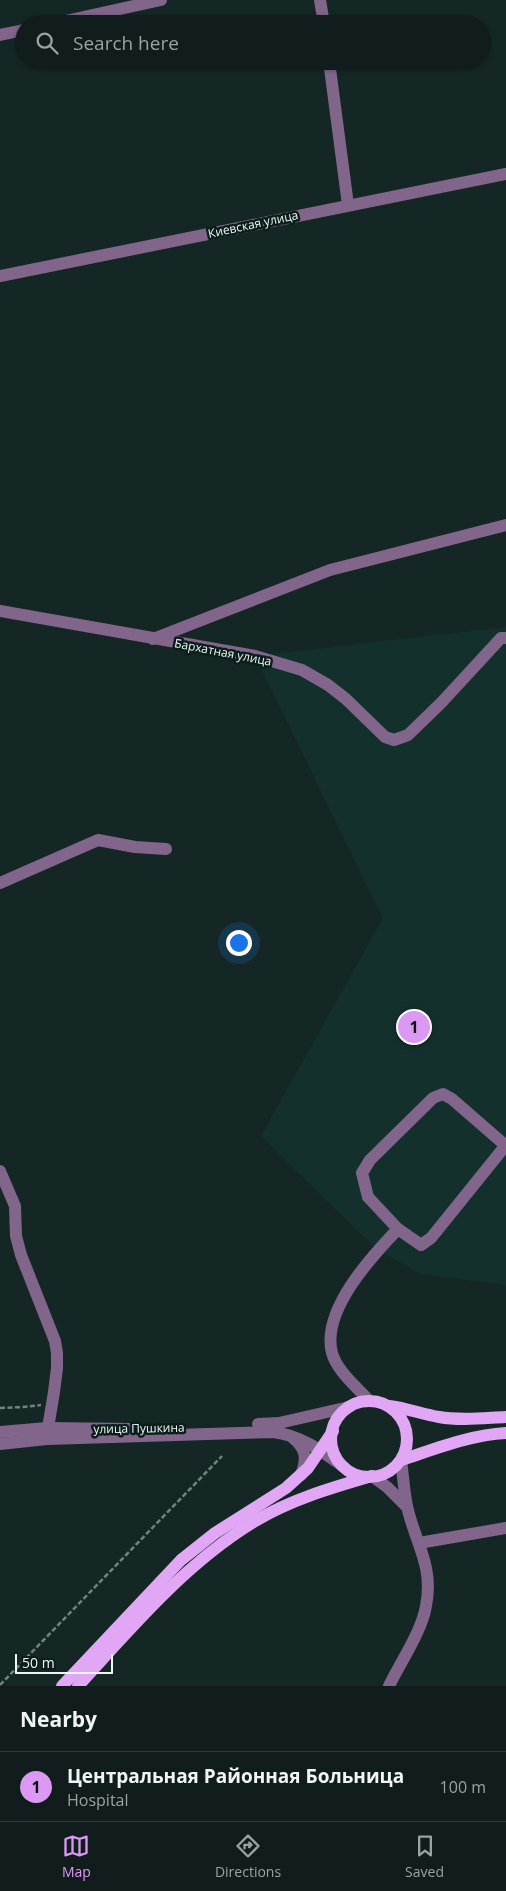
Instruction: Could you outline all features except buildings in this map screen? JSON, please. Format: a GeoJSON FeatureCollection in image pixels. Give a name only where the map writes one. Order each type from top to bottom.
{"type":"FeatureCollection","features":[{"type":"Feature","properties":{"kind":"main road"},"geometry":{"type":"LineString","coordinates":[[62,1686],[181,1560],[215,1533],[280,1493],[301,1475],[333,1431],[336,1421],[349,1407],[369,1401],[439,1417],[463,1419],[506,1417]]}},
{"type":"Feature","properties":{"kind":"main road"},"geometry":{"type":"LineString","coordinates":[[389,1406],[396,1412],[405,1428],[407,1437],[406,1447],[401,1460]]}},
{"type":"Feature","properties":{"kind":"main road"},"geometry":{"type":"LineString","coordinates":[[333,1431],[334,1451],[344,1467],[353,1473],[372,1476]]}},
{"type":"Feature","properties":{"kind":"main road"},"geometry":{"type":"LineString","coordinates":[[78,1686],[187,1571],[252,1522],[320,1491],[390,1470],[401,1460],[445,1445],[480,1436],[506,1433]]}},
{"type":"Feature","properties":{"kind":"street"},"geometry":{"type":"LineString","coordinates":[[93,15],[161,0]]}},
{"type":"Feature","properties":{"kind":"street"},"geometry":{"type":"LineString","coordinates":[[320,0],[322,15]]}},
{"type":"Feature","properties":{"kind":"street"},"geometry":{"type":"LineString","coordinates":[[0,35],[15,32]]}},
{"type":"Feature","properties":{"kind":"street"},"geometry":{"type":"LineString","coordinates":[[330,70],[348,205]]}},
{"type":"Feature","properties":{"kind":"street","name":"Киевская улица"},"geometry":{"type":"LineString","coordinates":[[0,276],[506,174]]}},
{"type":"Feature","properties":{"kind":"street"},"geometry":{"type":"LineString","coordinates":[[152,639],[330,570],[506,525]]}},
{"type":"Feature","properties":{"kind":"street","name":"Бархатная улица"},"geometry":{"type":"LineString","coordinates":[[0,611],[254,656],[302,670],[328,685],[346,699],[385,737],[394,740],[408,735],[503,638]]}},
{"type":"Feature","properties":{"kind":"street"},"geometry":{"type":"LineString","coordinates":[[0,883],[98,840],[134,847],[166,849]]}},
{"type":"Feature","properties":{"kind":"street"},"geometry":{"type":"LineString","coordinates":[[443,1094],[452,1099],[506,1145],[432,1238],[421,1245],[398,1229],[368,1197],[362,1173],[370,1160],[433,1098],[443,1094]]}},
{"type":"Feature","properties":{"kind":"street"},"geometry":{"type":"LineString","coordinates":[[0,1171],[15,1206],[16,1236],[22,1255],[55,1341],[57,1353],[47,1434]]}},
{"type":"Feature","properties":{"kind":"street"},"geometry":{"type":"LineString","coordinates":[[369,1401],[340,1367],[332,1353],[332,1322],[342,1299],[378,1250],[398,1229]]}},
{"type":"Feature","properties":{"kind":"street","name":"улица Пушкина"},"geometry":{"type":"LineString","coordinates":[[0,1432],[47,1434],[279,1423],[349,1407]]}},
{"type":"Feature","properties":{"kind":"street"},"geometry":{"type":"LineString","coordinates":[[287,1433],[304,1450],[306,1460],[301,1475]]}},
{"type":"Feature","properties":{"kind":"street"},"geometry":{"type":"LineString","coordinates":[[0,1444],[47,1434],[287,1433],[320,1450],[344,1467]]}},
{"type":"Feature","properties":{"kind":"street"},"geometry":{"type":"LineString","coordinates":[[389,1686],[421,1623],[426,1607],[429,1580],[426,1563],[407,1506],[401,1460]]}},
{"type":"Feature","properties":{"kind":"street"},"geometry":{"type":"LineString","coordinates":[[372,1476],[407,1506]]}},
{"type":"Feature","properties":{"kind":"street"},"geometry":{"type":"LineString","coordinates":[[420,1543],[506,1528]]}},
{"type":"Feature","properties":{"kind":"path"},"geometry":{"type":"LineString","coordinates":[[0,1408],[52,1403]]}},
{"type":"Feature","properties":{"kind":"path"},"geometry":{"type":"LineString","coordinates":[[0,1685],[222,1456]]}},
{"type":"Feature","properties":{"kind":"shaded area"},"geometry":{"type":"Polygon","coordinates":[[[506,627],[506,1285],[420,1274],[378,1250],[261,1136],[383,918],[255,656],[506,627]]]}},
{"type":"Feature","properties":{"kind":"place","name":"Центральная Районная Больница"},"geometry":{"type":"Point","coordinates":[414,1027]}}]}
